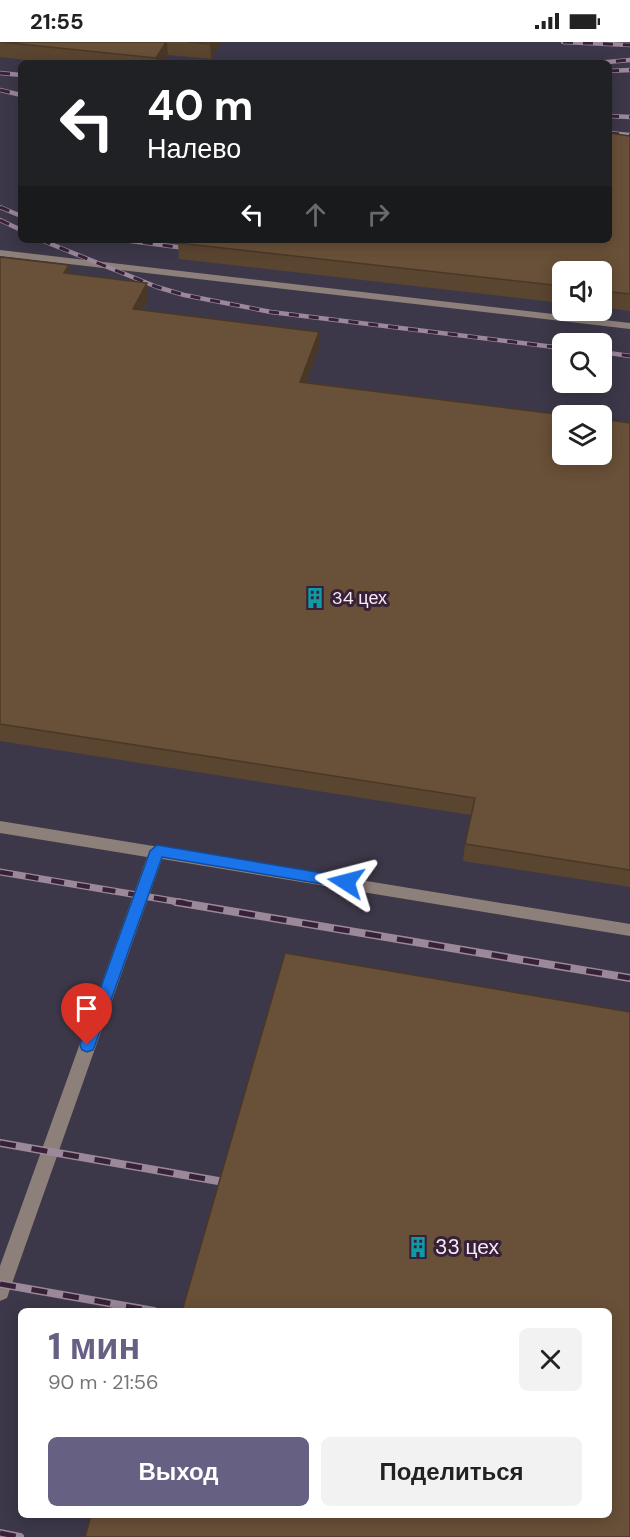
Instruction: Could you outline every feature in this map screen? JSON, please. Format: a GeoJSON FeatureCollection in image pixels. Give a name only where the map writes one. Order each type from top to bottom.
{"type":"FeatureCollection","features":[{"type":"Feature","properties":{"kind":"lane"},"geometry":{"type":"LineString","coordinates":[[0,253],[630,326]]}},
{"type":"Feature","properties":{"kind":"lane"},"geometry":{"type":"LineString","coordinates":[[0,827],[630,930]]}},
{"type":"Feature","properties":{"kind":"lane"},"geometry":{"type":"LineString","coordinates":[[0,1292],[157,851]]}},
{"type":"Feature","properties":{"kind":"shaded area"},"geometry":{"type":"Polygon","coordinates":[[[0,42],[630,42],[630,1537],[0,1537],[0,42]]]}},
{"type":"Feature","properties":{"kind":"building"},"geometry":{"type":"Polygon","coordinates":[[[0,42],[166,42],[156,58],[0,42]]]}},
{"type":"Feature","properties":{"kind":"building"},"geometry":{"type":"Polygon","coordinates":[[[188,42],[211,42],[210,44],[188,42]]]}},
{"type":"Feature","properties":{"kind":"building"},"geometry":{"type":"Polygon","coordinates":[[[612,133],[630,136],[630,294],[612,292],[612,261],[552,261],[552,285],[178,243],[612,243],[612,133]]]}},
{"type":"Feature","properties":{"kind":"building","name":"34 цех"},"geometry":{"type":"Polygon","coordinates":[[[0,257],[69,265],[64,273],[147,283],[133,309],[319,332],[300,382],[552,414],[552,465],[612,465],[612,420],[630,423],[630,870],[465,844],[475,798],[0,724],[0,257]]]}},
{"type":"Feature","properties":{"kind":"building","name":"33 цех"},"geometry":{"type":"Polygon","coordinates":[[[285,953],[630,1012],[630,1537],[85,1537],[90,1518],[612,1518],[612,1308],[183,1308],[285,953]]]}},
{"type":"Feature","properties":{"kind":"railway"},"geometry":{"type":"LineString","coordinates":[[563,42],[630,45]]}},
{"type":"Feature","properties":{"kind":"railway"},"geometry":{"type":"LineString","coordinates":[[612,62],[630,60]]}},
{"type":"Feature","properties":{"kind":"railway"},"geometry":{"type":"LineString","coordinates":[[612,71],[630,70]]}},
{"type":"Feature","properties":{"kind":"railway"},"geometry":{"type":"LineString","coordinates":[[0,73],[18,75]]}},
{"type":"Feature","properties":{"kind":"railway"},"geometry":{"type":"LineString","coordinates":[[0,90],[18,94]]}},
{"type":"Feature","properties":{"kind":"railway"},"geometry":{"type":"LineString","coordinates":[[612,116],[630,117]]}},
{"type":"Feature","properties":{"kind":"railway"},"geometry":{"type":"LineString","coordinates":[[612,133],[630,135]]}},
{"type":"Feature","properties":{"kind":"railway"},"geometry":{"type":"LineString","coordinates":[[0,207],[18,215]]}},
{"type":"Feature","properties":{"kind":"railway"},"geometry":{"type":"LineString","coordinates":[[0,220],[18,229]]}},
{"type":"Feature","properties":{"kind":"railway"},"geometry":{"type":"LineString","coordinates":[[48,243],[157,287],[184,295],[271,312],[552,347]]}},
{"type":"Feature","properties":{"kind":"railway"},"geometry":{"type":"LineString","coordinates":[[146,243],[185,248]]}},
{"type":"Feature","properties":{"kind":"railway"},"geometry":{"type":"LineString","coordinates":[[612,353],[630,356]]}},
{"type":"Feature","properties":{"kind":"railway"},"geometry":{"type":"LineString","coordinates":[[0,872],[185,903]]}},
{"type":"Feature","properties":{"kind":"railway"},"geometry":{"type":"LineString","coordinates":[[176,902],[630,978]]}},
{"type":"Feature","properties":{"kind":"railway"},"geometry":{"type":"LineString","coordinates":[[0,1143],[224,1182]]}},
{"type":"Feature","properties":{"kind":"railway"},"geometry":{"type":"LineString","coordinates":[[0,1284],[137,1308]]}},
{"type":"Feature","properties":{"kind":"railway"},"geometry":{"type":"LineString","coordinates":[[0,1533],[20,1537]]}},
{"type":"Feature","properties":{"kind":"place","name":"34 цех"},"geometry":{"type":"Point","coordinates":[315,598]}},
{"type":"Feature","properties":{"kind":"place","name":"33 цех"},"geometry":{"type":"Point","coordinates":[418,1247]}},
{"type":"Feature","properties":{"kind":"route"},"geometry":{"type":"LineString","coordinates":[[87,1045],[157,851],[346,882]]}}]}
